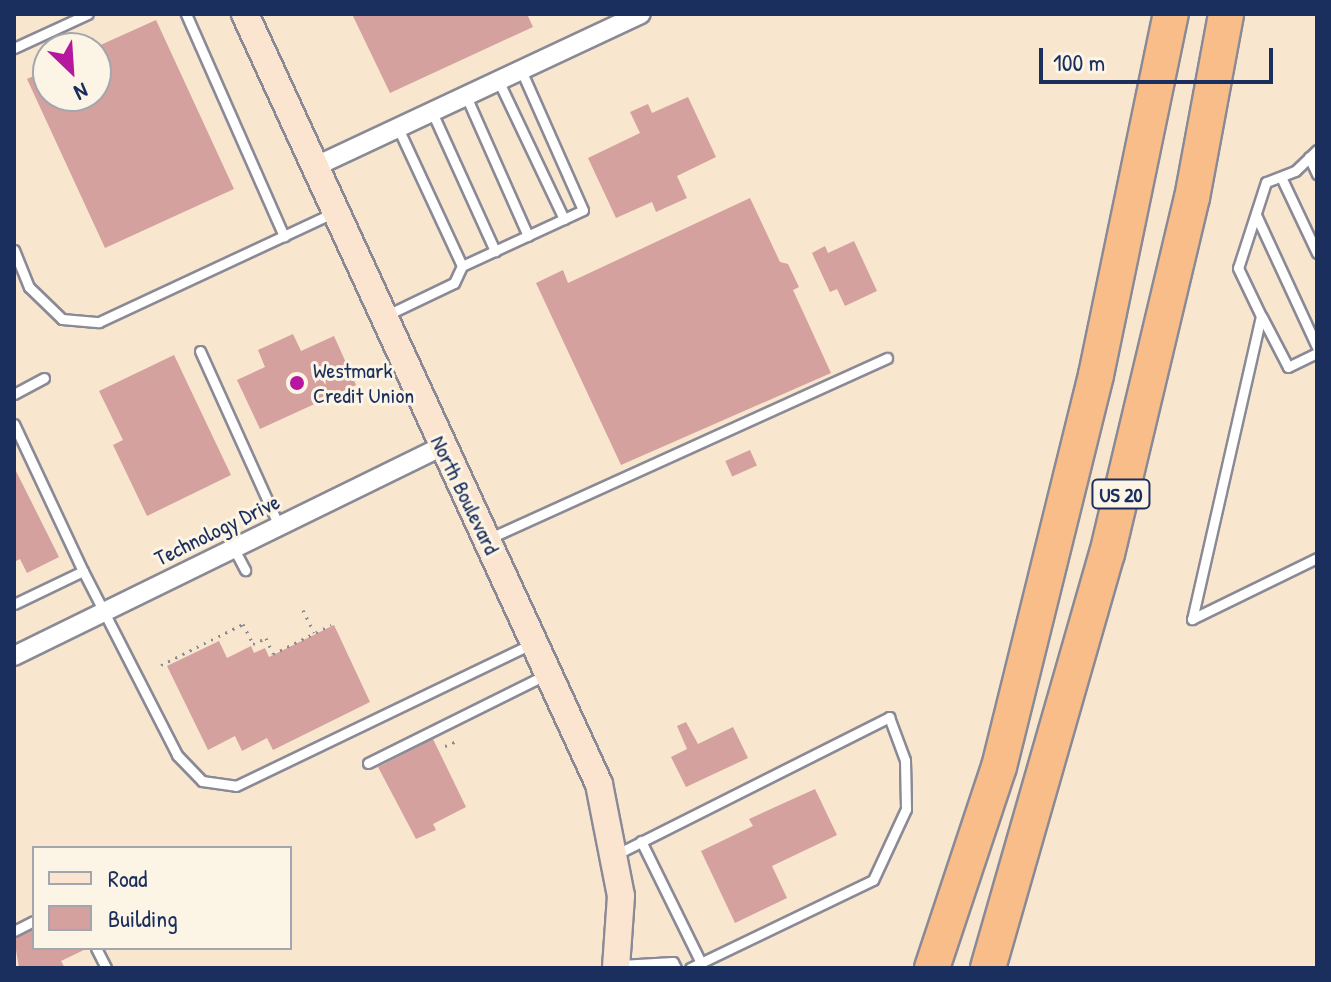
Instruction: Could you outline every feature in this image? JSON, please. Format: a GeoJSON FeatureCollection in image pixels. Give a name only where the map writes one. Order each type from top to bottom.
{"type":"FeatureCollection","features":[{"type":"Feature","properties":{"kind":"highway","name":"US 20"},"geometry":{"type":"LineString","coordinates":[[932,968],[999,767],[1099,360],[1171,14]]}},
{"type":"Feature","properties":{"kind":"highway","name":"US 20"},"geometry":{"type":"LineString","coordinates":[[988,968],[1107,554],[1192,198],[1226,14]]}},
{"type":"Feature","properties":{"kind":"street","name":"North Boulevard"},"geometry":{"type":"LineString","coordinates":[[245,14],[312,168],[441,447],[550,672],[599,784],[616,854],[618,959]]}},
{"type":"Feature","properties":{"kind":"street"},"geometry":{"type":"LineString","coordinates":[[312,168],[641,14]]}},
{"type":"Feature","properties":{"kind":"street","name":"Technology Drive"},"geometry":{"type":"LineString","coordinates":[[14,656],[441,447]]}},
{"type":"Feature","properties":{"kind":"lane"},"geometry":{"type":"LineString","coordinates":[[14,48],[88,14]]}},
{"type":"Feature","properties":{"kind":"lane"},"geometry":{"type":"LineString","coordinates":[[186,14],[284,236]]}},
{"type":"Feature","properties":{"kind":"lane"},"geometry":{"type":"LineString","coordinates":[[382,317],[454,283],[462,266],[583,210],[521,70]]}},
{"type":"Feature","properties":{"kind":"lane"},"geometry":{"type":"LineString","coordinates":[[498,80],[564,219]]}},
{"type":"Feature","properties":{"kind":"lane"},"geometry":{"type":"LineString","coordinates":[[466,96],[528,236]]}},
{"type":"Feature","properties":{"kind":"lane"},"geometry":{"type":"LineString","coordinates":[[432,112],[495,251]]}},
{"type":"Feature","properties":{"kind":"lane"},"geometry":{"type":"LineString","coordinates":[[397,128],[462,266]]}},
{"type":"Feature","properties":{"kind":"lane"},"geometry":{"type":"LineString","coordinates":[[1317,174],[1313,153],[1281,177],[1266,182],[1238,268],[1288,367],[1317,353]]}},
{"type":"Feature","properties":{"kind":"lane"},"geometry":{"type":"LineString","coordinates":[[1281,177],[1317,253]]}},
{"type":"Feature","properties":{"kind":"lane"},"geometry":{"type":"LineString","coordinates":[[14,250],[29,287],[62,319],[99,322],[333,213]]}},
{"type":"Feature","properties":{"kind":"lane"},"geometry":{"type":"LineString","coordinates":[[1256,215],[1317,347]]}},
{"type":"Feature","properties":{"kind":"lane"},"geometry":{"type":"LineString","coordinates":[[1261,316],[1192,619],[1317,558]]}},
{"type":"Feature","properties":{"kind":"lane"},"geometry":{"type":"LineString","coordinates":[[200,351],[279,526]]}},
{"type":"Feature","properties":{"kind":"lane"},"geometry":{"type":"LineString","coordinates":[[486,539],[887,358]]}},
{"type":"Feature","properties":{"kind":"lane"},"geometry":{"type":"LineString","coordinates":[[14,394],[44,378]]}},
{"type":"Feature","properties":{"kind":"lane"},"geometry":{"type":"LineString","coordinates":[[14,424],[83,571],[177,755],[202,781],[236,786],[536,642]]}},
{"type":"Feature","properties":{"kind":"lane"},"geometry":{"type":"LineString","coordinates":[[234,549],[245,570]]}},
{"type":"Feature","properties":{"kind":"lane"},"geometry":{"type":"LineString","coordinates":[[14,604],[83,571]]}},
{"type":"Feature","properties":{"kind":"lane"},"geometry":{"type":"LineString","coordinates":[[368,763],[550,672]]}},
{"type":"Feature","properties":{"kind":"lane"},"geometry":{"type":"LineString","coordinates":[[616,854],[889,717],[905,760],[906,809],[873,880],[690,968]]}},
{"type":"Feature","properties":{"kind":"lane"},"geometry":{"type":"LineString","coordinates":[[641,841],[701,963]]}},
{"type":"Feature","properties":{"kind":"lane"},"geometry":{"type":"LineString","coordinates":[[14,931],[32,922]]}},
{"type":"Feature","properties":{"kind":"lane"},"geometry":{"type":"LineString","coordinates":[[97,950],[106,968]]}},
{"type":"Feature","properties":{"kind":"lane"},"geometry":{"type":"LineString","coordinates":[[618,959],[673,962],[676,968]]}},
{"type":"Feature","properties":{"kind":"path"},"geometry":{"type":"LineString","coordinates":[[303,610],[314,633]]}},
{"type":"Feature","properties":{"kind":"path"},"geometry":{"type":"LineString","coordinates":[[161,665],[243,624],[253,644],[266,638],[273,654],[331,625]]}},
{"type":"Feature","properties":{"kind":"path"},"geometry":{"type":"LineString","coordinates":[[445,746],[459,740]]}},
{"type":"Feature","properties":{"kind":"building"},"geometry":{"type":"Polygon","coordinates":[[[352,14],[527,14],[533,27],[390,93],[352,14]]]}},
{"type":"Feature","properties":{"kind":"building"},"geometry":{"type":"Polygon","coordinates":[[[156,20],[234,189],[105,248],[42,112],[112,112],[112,40],[156,20]]]}},
{"type":"Feature","properties":{"kind":"building"},"geometry":{"type":"Polygon","coordinates":[[[688,97],[716,157],[677,176],[687,198],[656,212],[652,202],[616,218],[588,158],[640,133],[630,112],[648,104],[652,113],[688,97]]]}},
{"type":"Feature","properties":{"kind":"building"},"geometry":{"type":"Polygon","coordinates":[[[750,198],[780,262],[788,264],[799,287],[793,290],[831,373],[621,465],[536,283],[563,270],[568,283],[750,198]]]}},
{"type":"Feature","properties":{"kind":"building"},"geometry":{"type":"Polygon","coordinates":[[[854,241],[877,291],[845,306],[837,289],[830,292],[812,253],[825,246],[828,253],[854,241]]]}},
{"type":"Feature","properties":{"kind":"building","name":"Westmark Credit Union"},"geometry":{"type":"Polygon","coordinates":[[[293,334],[301,351],[334,336],[356,385],[260,429],[237,380],[265,367],[258,350],[293,334]]]}},
{"type":"Feature","properties":{"kind":"building"},"geometry":{"type":"Polygon","coordinates":[[[174,355],[231,475],[147,516],[113,445],[123,440],[99,391],[174,355]]]}},
{"type":"Feature","properties":{"kind":"building"},"geometry":{"type":"Polygon","coordinates":[[[750,450],[757,466],[732,477],[725,461],[750,450]]]}},
{"type":"Feature","properties":{"kind":"building"},"geometry":{"type":"Polygon","coordinates":[[[14,467],[59,557],[27,573],[20,559],[14,562],[14,467]]]}},
{"type":"Feature","properties":{"kind":"building"},"geometry":{"type":"Polygon","coordinates":[[[334,625],[370,702],[273,750],[267,738],[242,751],[235,736],[208,750],[167,666],[219,641],[227,658],[251,646],[254,653],[265,648],[269,657],[334,625]]]}},
{"type":"Feature","properties":{"kind":"building"},"geometry":{"type":"Polygon","coordinates":[[[686,722],[698,744],[733,727],[748,758],[686,787],[671,757],[687,749],[677,726],[686,722]]]}},
{"type":"Feature","properties":{"kind":"building"},"geometry":{"type":"Polygon","coordinates":[[[433,739],[466,807],[433,824],[436,830],[416,839],[378,767],[433,739]]]}},
{"type":"Feature","properties":{"kind":"building"},"geometry":{"type":"Polygon","coordinates":[[[815,789],[837,835],[772,866],[787,898],[735,923],[701,851],[753,826],[749,819],[815,789]]]}},
{"type":"Feature","properties":{"kind":"building"},"geometry":{"type":"Polygon","coordinates":[[[32,930],[32,950],[84,950],[61,961],[65,968],[19,968],[14,938],[32,930]]]}},
{"type":"Feature","properties":{"kind":"place","name":"Westmark Credit Union"},"geometry":{"type":"Point","coordinates":[297,383]}}]}
